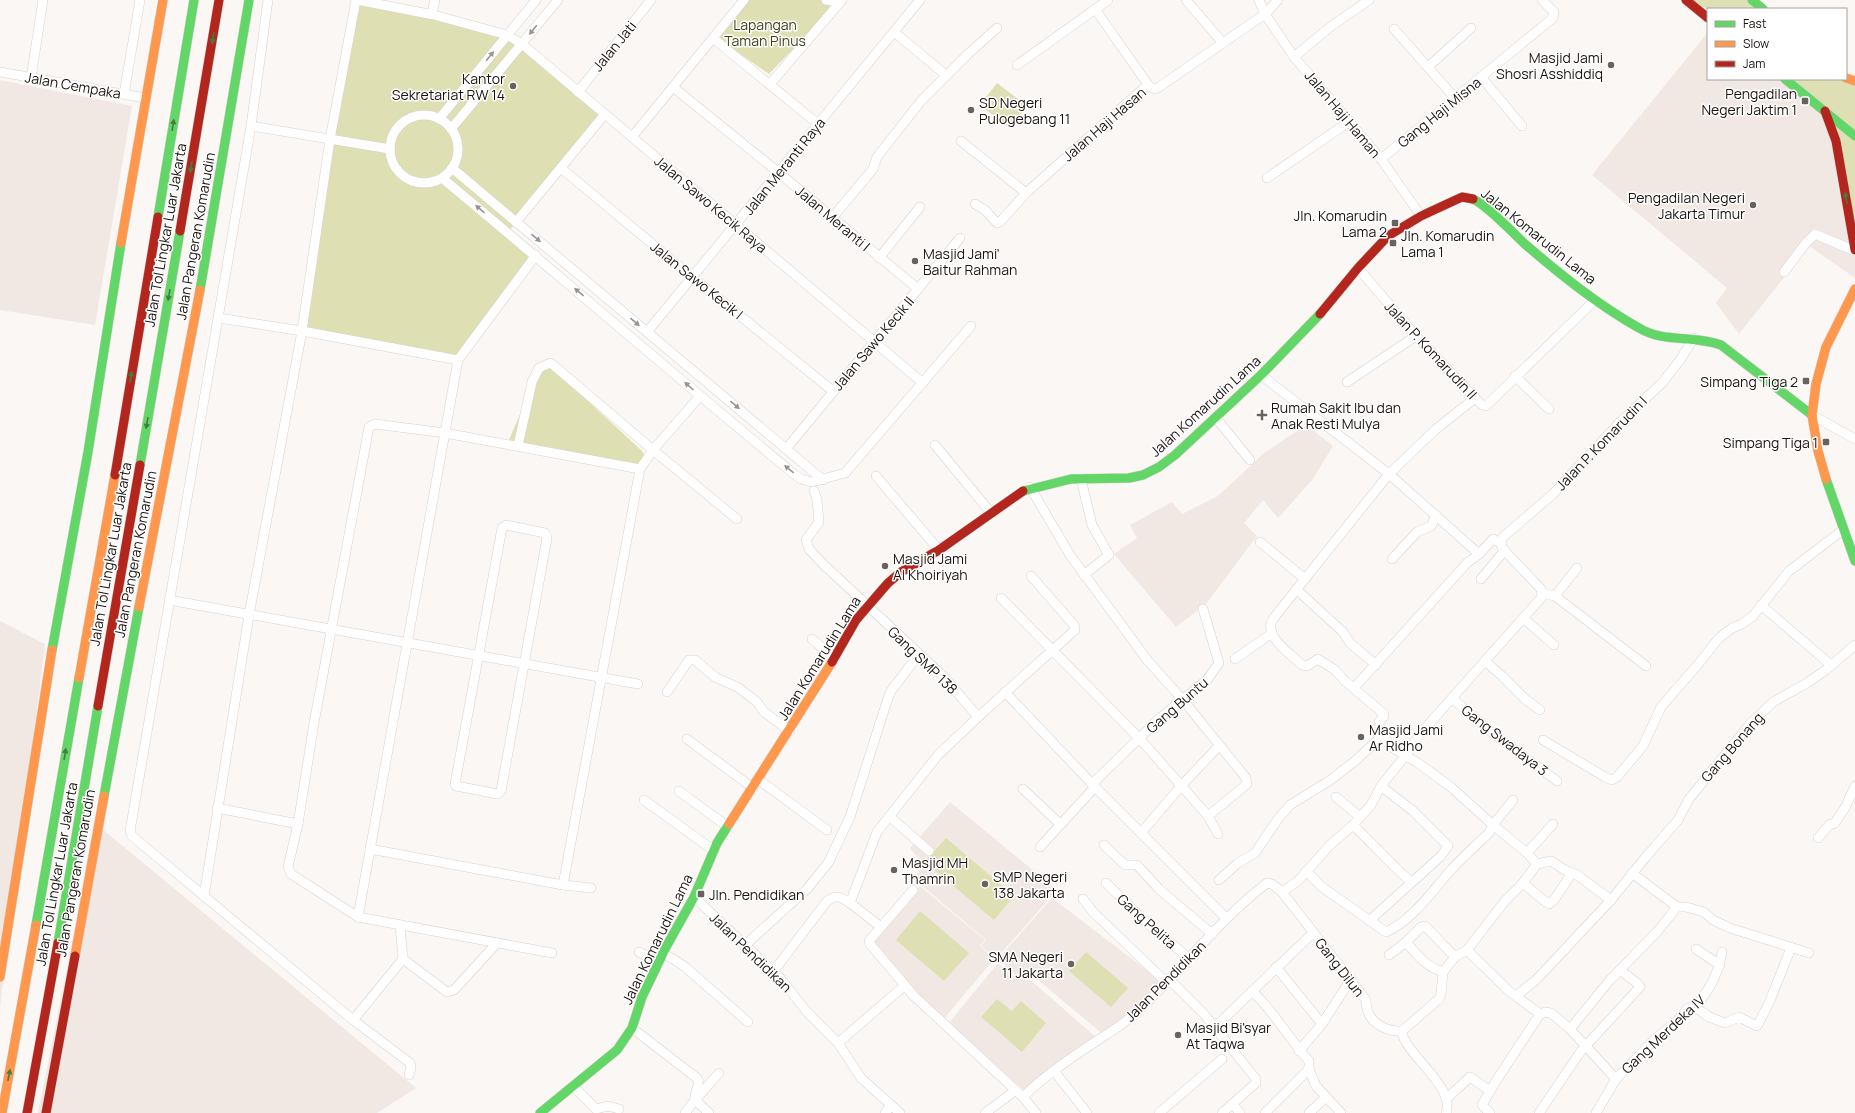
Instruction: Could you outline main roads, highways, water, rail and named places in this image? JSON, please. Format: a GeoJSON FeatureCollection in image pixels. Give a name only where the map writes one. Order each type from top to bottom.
{"type":"FeatureCollection","features":[{"type":"Feature","properties":{"kind":"main road"},"geometry":{"type":"LineString","coordinates":[[0,977],[2,952],[44,688],[89,445],[122,235],[163,0]]}},
{"type":"Feature","properties":{"kind":"main road","name":"Jalan Tol Lingkar Luar Jakarta"},"geometry":{"type":"LineString","coordinates":[[2,1113],[34,946],[194,0]]}},
{"type":"Feature","properties":{"kind":"main road","name":"Jalan Tol Lingkar Luar Jakarta"},"geometry":{"type":"LineString","coordinates":[[27,1113],[61,926],[219,0]]}},
{"type":"Feature","properties":{"kind":"main road","name":"Jalan Pangeran Komarudin"},"geometry":{"type":"LineString","coordinates":[[46,1113],[122,694],[198,302],[249,0]]}},
{"type":"Feature","properties":{"kind":"main road"},"geometry":{"type":"LineString","coordinates":[[1686,0],[1707,17]]}},
{"type":"Feature","properties":{"kind":"main road"},"geometry":{"type":"LineString","coordinates":[[1752,0],[1762,8]]}},
{"type":"Feature","properties":{"kind":"main road"},"geometry":{"type":"LineString","coordinates":[[1786,80],[1855,136]]}},
{"type":"Feature","properties":{"kind":"main road"},"geometry":{"type":"LineString","coordinates":[[1825,111],[1836,142],[1855,250]]}},
{"type":"Feature","properties":{"kind":"main road","name":"Jalan Komarudin Lama"},"geometry":{"type":"LineString","coordinates":[[540,1113],[617,1050],[632,1028],[642,997],[663,953],[694,897],[713,850],[790,731],[835,659],[856,620],[867,605],[894,578],[939,550],[991,513],[1030,488],[1053,481],[1071,478],[1129,478],[1151,471],[1175,455],[1261,375],[1318,316],[1358,268],[1388,236],[1421,216],[1454,200],[1468,197],[1477,201],[1543,260],[1595,300],[1649,333],[1670,339],[1694,338],[1712,340],[1721,345],[1812,415]]}},
{"type":"Feature","properties":{"kind":"main road"},"geometry":{"type":"LineString","coordinates":[[1855,289],[1826,347],[1816,384],[1812,415],[1818,451],[1825,476],[1855,561]]}},
{"type":"Feature","properties":{"kind":"place","name":"Masjid Jami Shosri Asshiddiq"},"geometry":{"type":"Point","coordinates":[1611,65]}},
{"type":"Feature","properties":{"kind":"place","name":"Kantor Sekretariat RW 14"},"geometry":{"type":"Point","coordinates":[513,86]}},
{"type":"Feature","properties":{"kind":"place","name":"Pengadilan Negeri Jaktim 1"},"geometry":{"type":"Point","coordinates":[1805,101]}},
{"type":"Feature","properties":{"kind":"place","name":"SD Negeri Pulogebang 11"},"geometry":{"type":"Point","coordinates":[971,110]}},
{"type":"Feature","properties":{"kind":"place","name":"Pengadilan Negeri Jakarta Timur"},"geometry":{"type":"Point","coordinates":[1753,205]}},
{"type":"Feature","properties":{"kind":"place","name":"Jln. Komarudin Lama 2"},"geometry":{"type":"Point","coordinates":[1395,223]}},
{"type":"Feature","properties":{"kind":"place","name":"Jln. Komarudin Lama 1"},"geometry":{"type":"Point","coordinates":[1393,243]}},
{"type":"Feature","properties":{"kind":"place","name":"Masjid Jami' Baitur Rahman"},"geometry":{"type":"Point","coordinates":[915,261]}},
{"type":"Feature","properties":{"kind":"place","name":"Simpang Tiga 2"},"geometry":{"type":"Point","coordinates":[1806,381]}},
{"type":"Feature","properties":{"kind":"place","name":"Rumah Sakit Ibu dan Anak Resti Mulya"},"geometry":{"type":"Point","coordinates":[1262,415]}},
{"type":"Feature","properties":{"kind":"place","name":"Simpang Tiga 1"},"geometry":{"type":"Point","coordinates":[1826,442]}},
{"type":"Feature","properties":{"kind":"place","name":"Masjid Jami Al Khoiriyah"},"geometry":{"type":"Point","coordinates":[885,566]}},
{"type":"Feature","properties":{"kind":"place","name":"Masjid Jami Ar Ridho"},"geometry":{"type":"Point","coordinates":[1361,737]}},
{"type":"Feature","properties":{"kind":"place","name":"Masjid MH Thamrin"},"geometry":{"type":"Point","coordinates":[894,870]}},
{"type":"Feature","properties":{"kind":"place","name":"SMP Negeri 138 Jakarta"},"geometry":{"type":"Point","coordinates":[985,884]}},
{"type":"Feature","properties":{"kind":"place","name":"Jln. Pendidikan"},"geometry":{"type":"Point","coordinates":[701,894]}},
{"type":"Feature","properties":{"kind":"place","name":"SMA Negeri 11 Jakarta"},"geometry":{"type":"Point","coordinates":[1071,964]}},
{"type":"Feature","properties":{"kind":"place","name":"Masjid Bi'syar At Taqwa"},"geometry":{"type":"Point","coordinates":[1178,1035]}},
{"type":"Feature","properties":{"kind":"park label","name":"Lapangan Taman Pinus"},"geometry":{"type":"Point","coordinates":[765,32]}}]}
